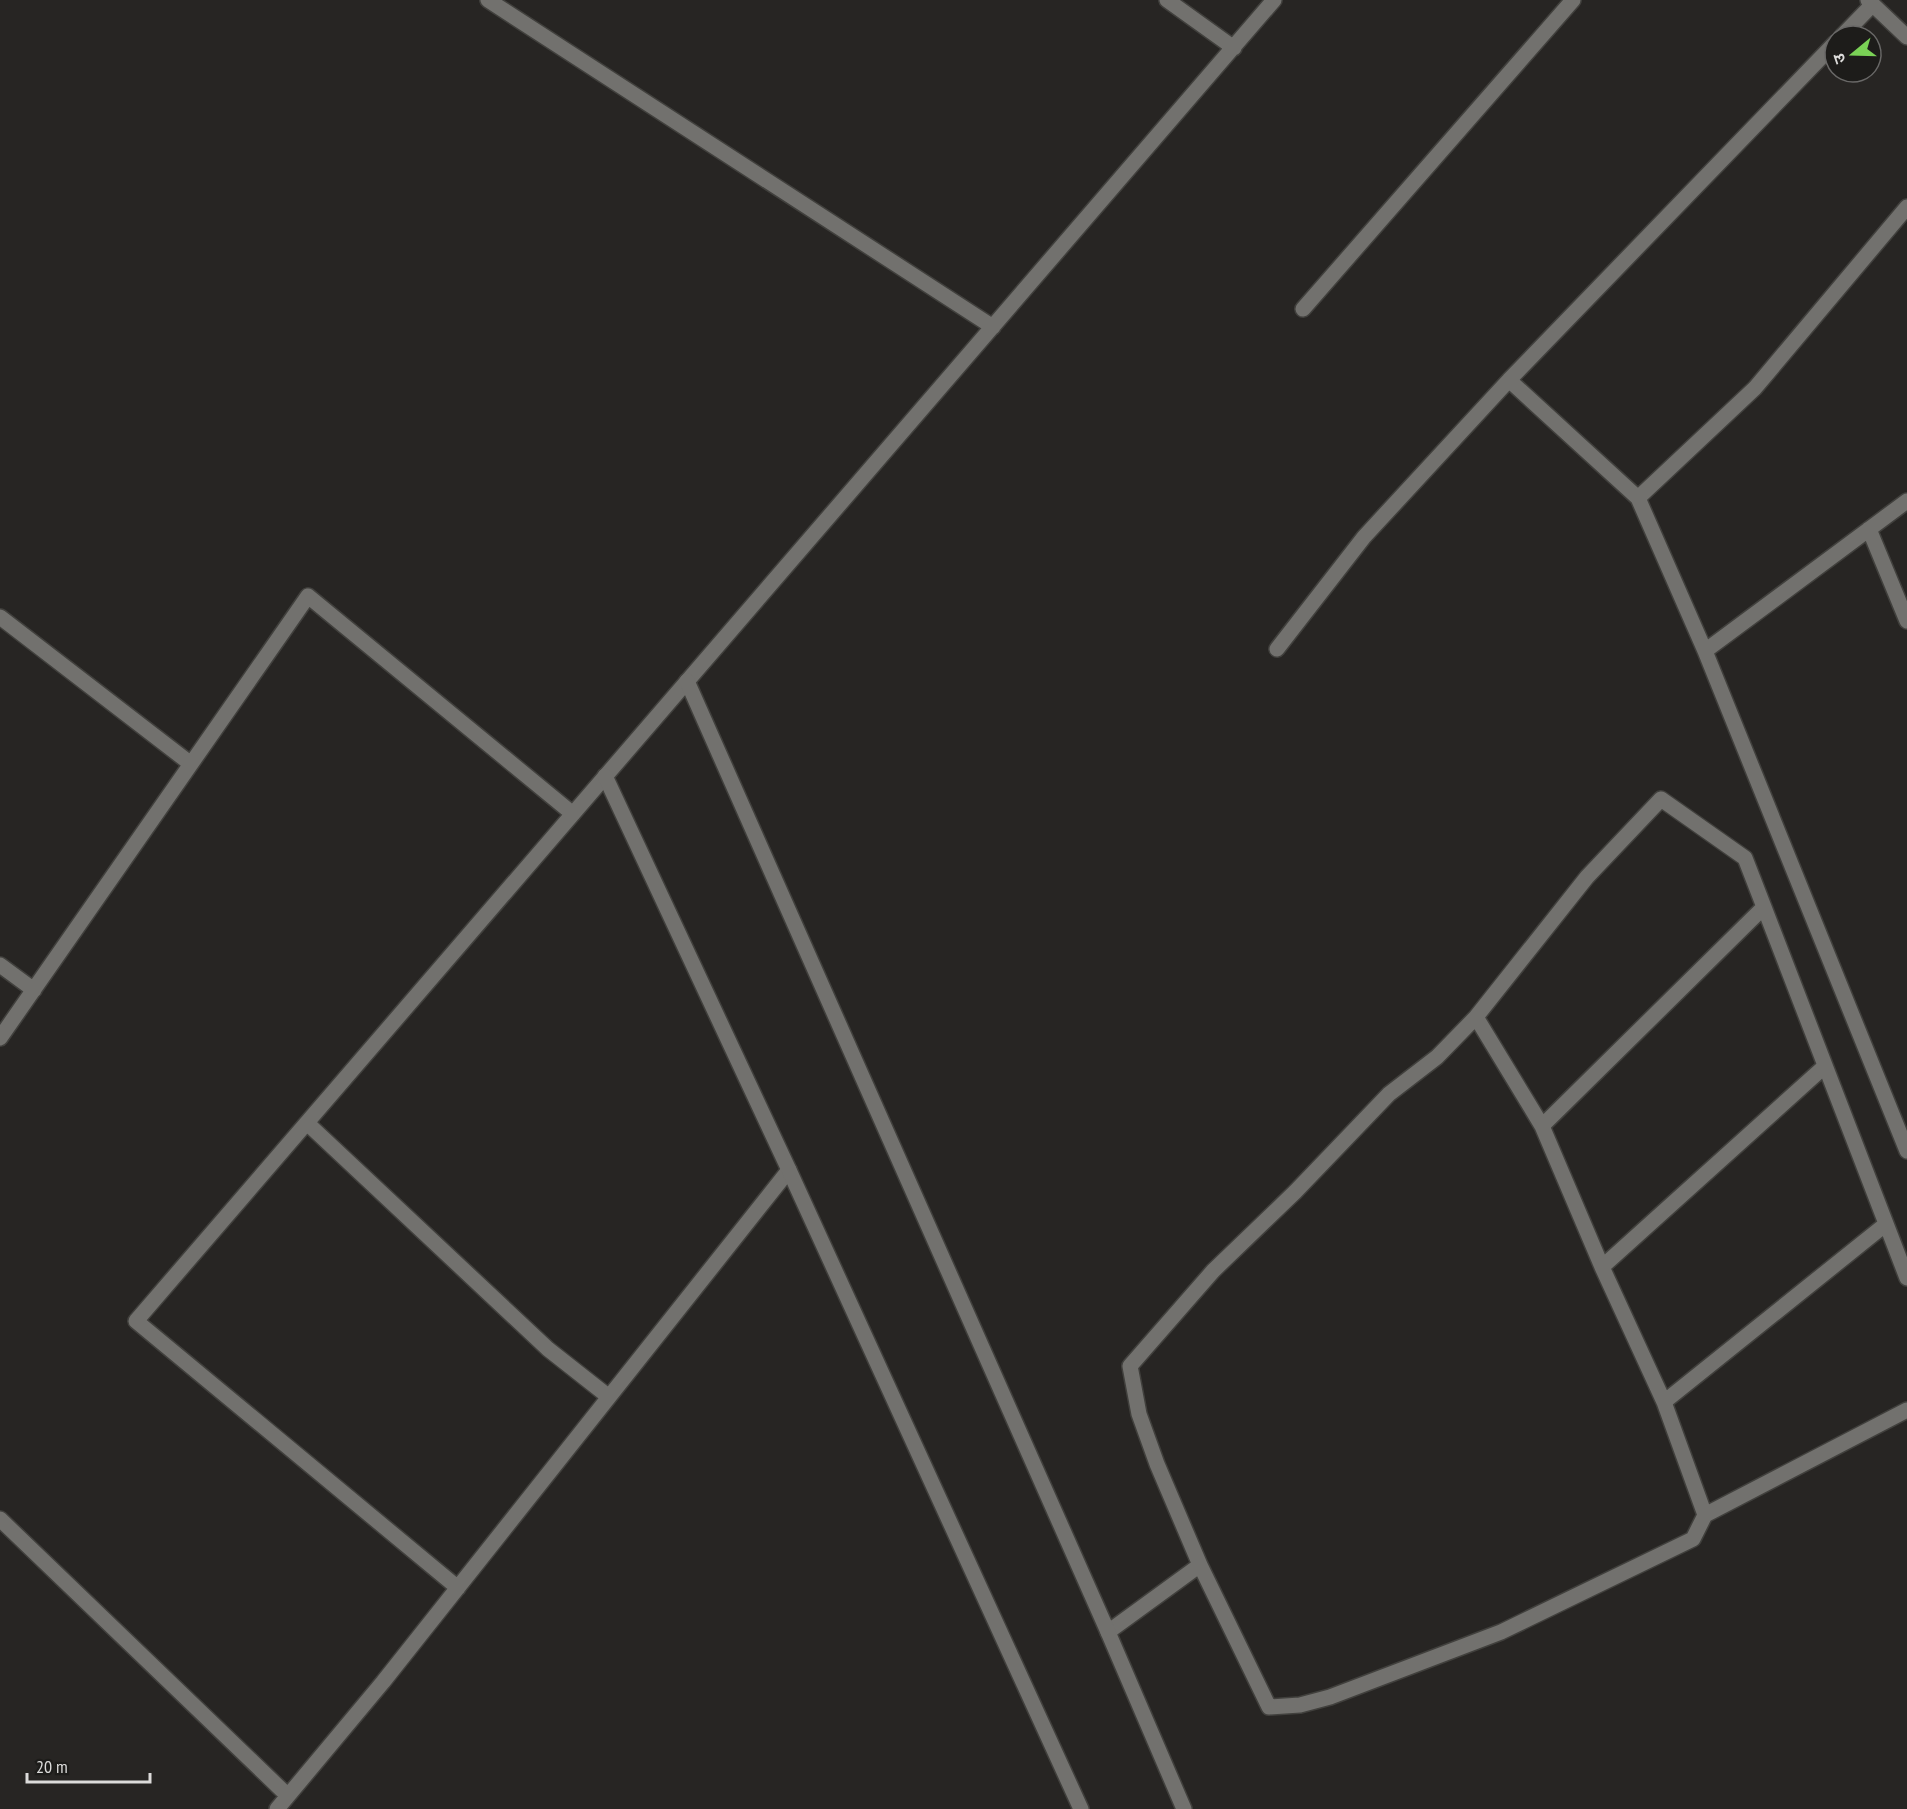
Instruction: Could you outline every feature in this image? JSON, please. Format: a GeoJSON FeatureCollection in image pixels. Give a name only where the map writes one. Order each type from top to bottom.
{"type":"FeatureCollection","features":[{"type":"Feature","properties":{"kind":"street"},"geometry":{"type":"LineString","coordinates":[[488,0],[993,327]]}},
{"type":"Feature","properties":{"kind":"street"},"geometry":{"type":"LineString","coordinates":[[1167,0],[1234,48]]}},
{"type":"Feature","properties":{"kind":"street"},"geometry":{"type":"LineString","coordinates":[[458,1588],[136,1321],[1274,0]]}},
{"type":"Feature","properties":{"kind":"street"},"geometry":{"type":"LineString","coordinates":[[1303,309],[1573,0]]}},
{"type":"Feature","properties":{"kind":"street"},"geometry":{"type":"LineString","coordinates":[[1852,24],[1870,2],[1907,37]]}},
{"type":"Feature","properties":{"kind":"street"},"geometry":{"type":"LineString","coordinates":[[1277,649],[1364,537],[1509,380],[1823,55]]}},
{"type":"Feature","properties":{"kind":"street"},"geometry":{"type":"LineString","coordinates":[[1638,498],[1755,388],[1907,207]]}},
{"type":"Feature","properties":{"kind":"street"},"geometry":{"type":"LineString","coordinates":[[1509,380],[1638,498],[1705,651],[1907,1151]]}},
{"type":"Feature","properties":{"kind":"street"},"geometry":{"type":"LineString","coordinates":[[1705,651],[1907,501]]}},
{"type":"Feature","properties":{"kind":"street"},"geometry":{"type":"LineString","coordinates":[[1869,529],[1907,621]]}},
{"type":"Feature","properties":{"kind":"street"},"geometry":{"type":"LineString","coordinates":[[0,1038],[308,596],[573,814]]}},
{"type":"Feature","properties":{"kind":"street"},"geometry":{"type":"LineString","coordinates":[[0,617],[191,764]]}},
{"type":"Feature","properties":{"kind":"street"},"geometry":{"type":"LineString","coordinates":[[687,681],[1108,1632],[1184,1809]]}},
{"type":"Feature","properties":{"kind":"street"},"geometry":{"type":"LineString","coordinates":[[605,776],[789,1170],[1081,1809]]}},
{"type":"Feature","properties":{"kind":"street"},"geometry":{"type":"LineString","coordinates":[[1907,1278],[1745,858],[1661,799],[1587,878],[1476,1017],[1437,1057],[1389,1094],[1295,1192],[1213,1270],[1130,1366],[1139,1414],[1157,1464],[1200,1565],[1269,1707],[1300,1705],[1330,1697],[1512,1627],[1693,1539],[1705,1515],[1907,1410]]}},
{"type":"Feature","properties":{"kind":"street"},"geometry":{"type":"LineString","coordinates":[[1542,1126],[1764,907]]}},
{"type":"Feature","properties":{"kind":"street"},"geometry":{"type":"LineString","coordinates":[[0,965],[34,990]]}},
{"type":"Feature","properties":{"kind":"street"},"geometry":{"type":"LineString","coordinates":[[1476,1017],[1542,1126],[1602,1267],[1664,1402],[1705,1515]]}},
{"type":"Feature","properties":{"kind":"street"},"geometry":{"type":"LineString","coordinates":[[1602,1267],[1825,1066]]}},
{"type":"Feature","properties":{"kind":"street"},"geometry":{"type":"LineString","coordinates":[[307,1123],[548,1349],[609,1397]]}},
{"type":"Feature","properties":{"kind":"street"},"geometry":{"type":"LineString","coordinates":[[277,1809],[383,1682],[789,1170]]}},
{"type":"Feature","properties":{"kind":"street"},"geometry":{"type":"LineString","coordinates":[[1664,1402],[1886,1224]]}},
{"type":"Feature","properties":{"kind":"street"},"geometry":{"type":"LineString","coordinates":[[0,1519],[287,1795]]}},
{"type":"Feature","properties":{"kind":"street"},"geometry":{"type":"LineString","coordinates":[[1108,1632],[1200,1565]]}}]}
